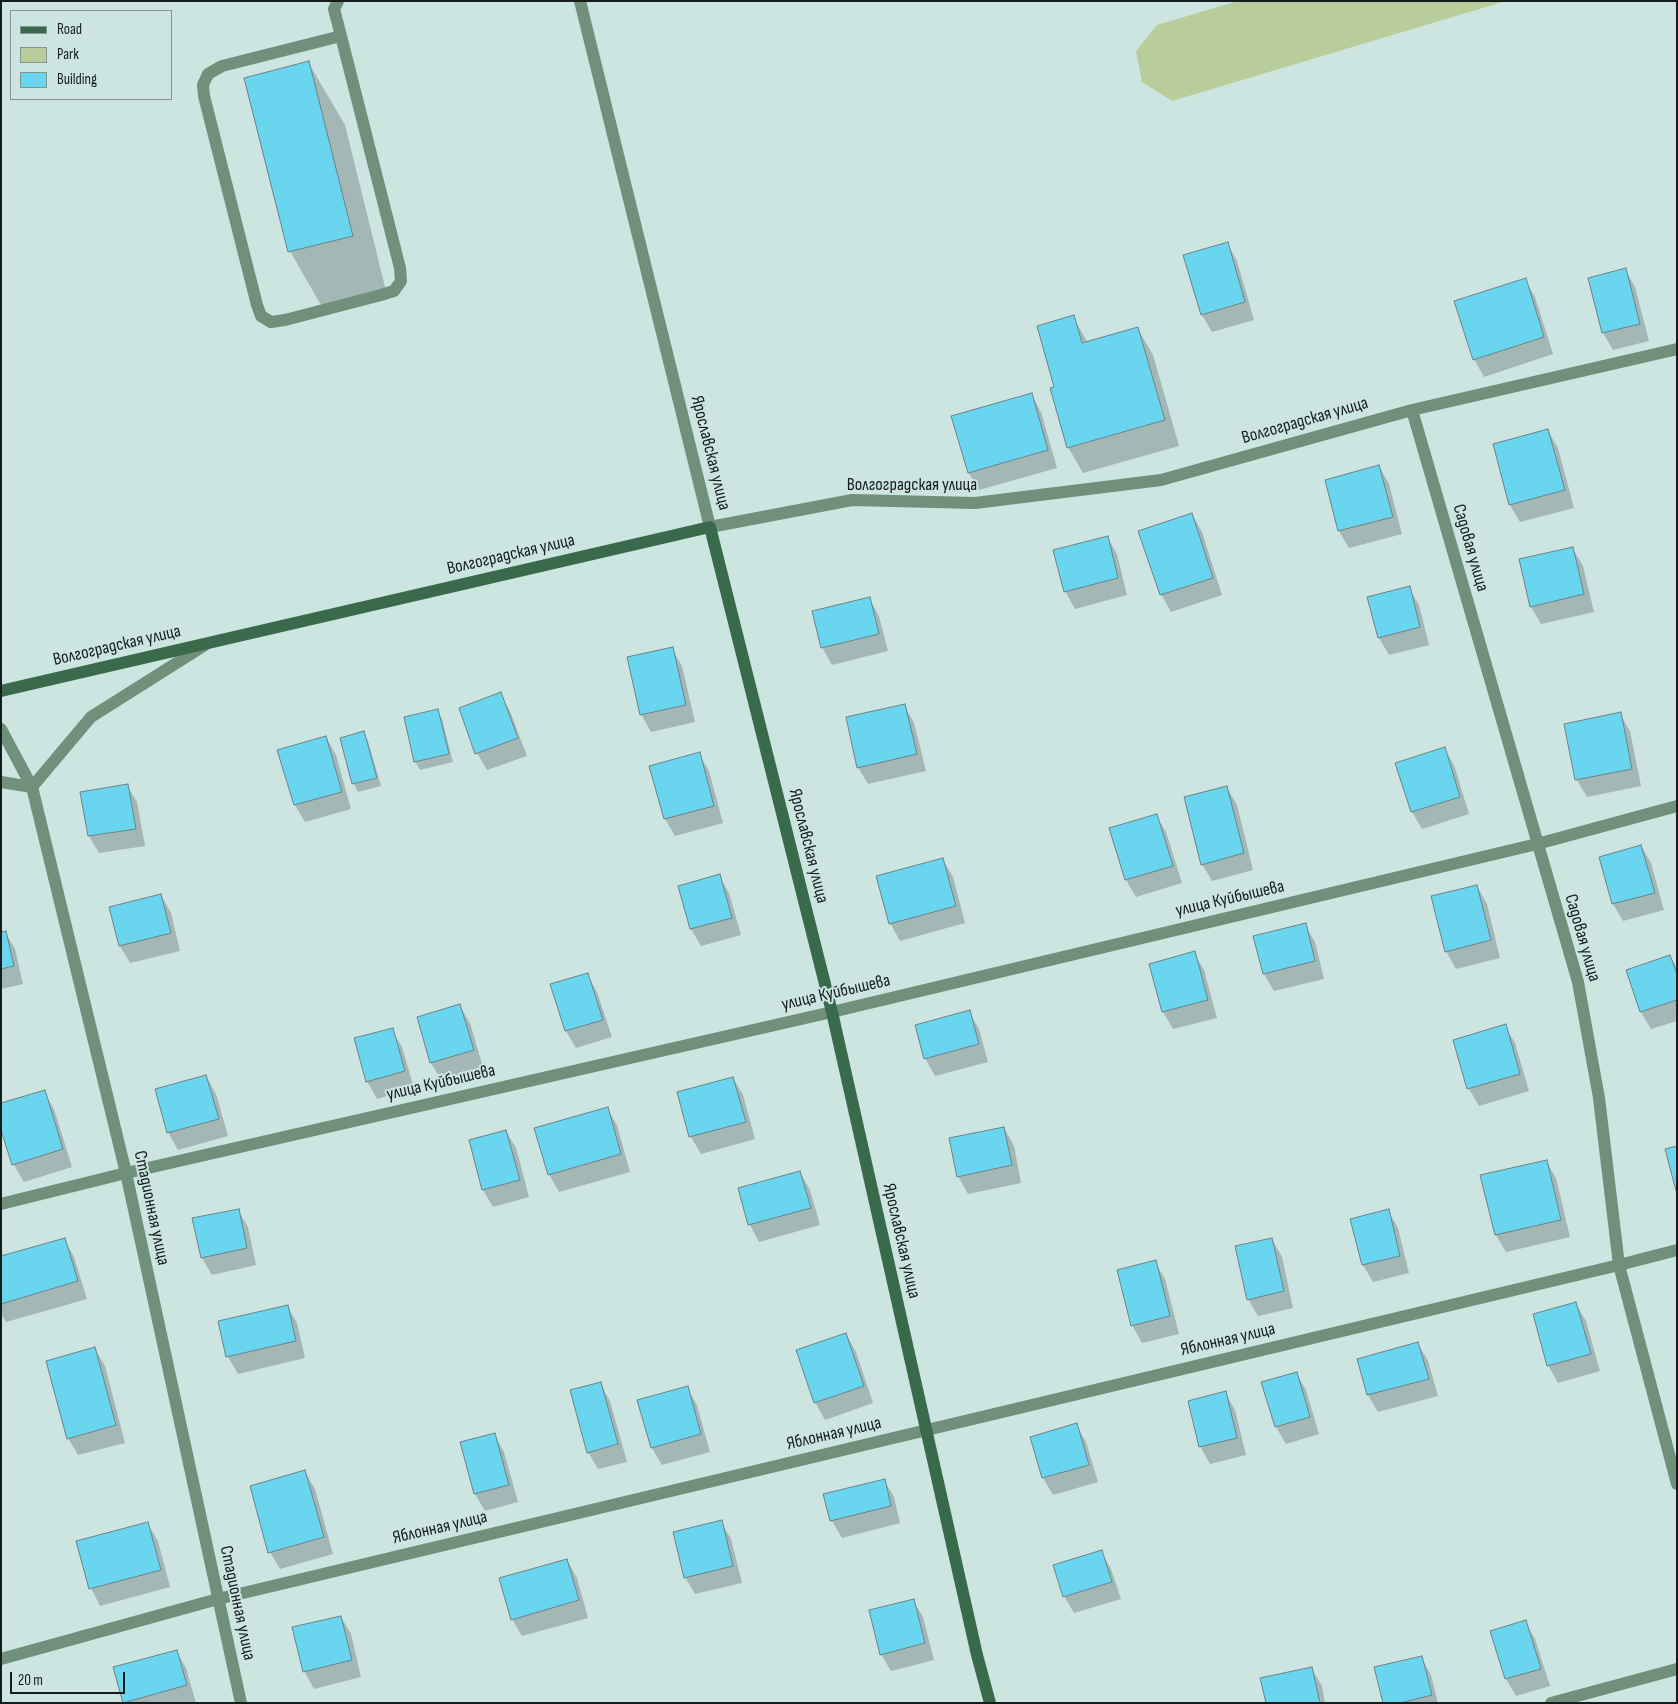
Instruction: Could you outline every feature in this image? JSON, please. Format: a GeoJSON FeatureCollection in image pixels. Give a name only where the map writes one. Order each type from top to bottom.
{"type":"FeatureCollection","features":[{"type":"Feature","properties":{"kind":"street"},"geometry":{"type":"LineString","coordinates":[[338,1],[334,9],[341,36],[400,268],[401,281],[394,291],[381,296],[271,322],[261,316],[257,305],[204,96],[203,85],[208,74],[222,66],[341,36]]}},
{"type":"Feature","properties":{"kind":"street","name":"Ярославская улица"},"geometry":{"type":"LineString","coordinates":[[580,1],[832,1012],[977,1655],[990,1703]]}},
{"type":"Feature","properties":{"kind":"street","name":"Волгоградская улица"},"geometry":{"type":"LineString","coordinates":[[1,691],[710,527],[852,500],[975,503],[1161,480],[1412,410],[1677,349]]}},
{"type":"Feature","properties":{"kind":"street","name":"Садовая улица"},"geometry":{"type":"LineString","coordinates":[[1412,410],[1578,982],[1599,1098],[1619,1265],[1677,1484]]}},
{"type":"Feature","properties":{"kind":"street"},"geometry":{"type":"LineString","coordinates":[[1,782],[32,787],[91,717],[207,643]]}},
{"type":"Feature","properties":{"kind":"street","name":"Стадионная улица"},"geometry":{"type":"LineString","coordinates":[[1,728],[32,787],[126,1173],[241,1703]]}},
{"type":"Feature","properties":{"kind":"street","name":"улица Куйбышева"},"geometry":{"type":"LineString","coordinates":[[1,1204],[126,1173],[832,1012],[1537,844],[1677,806]]}},
{"type":"Feature","properties":{"kind":"street","name":"Яблонная улица"},"geometry":{"type":"LineString","coordinates":[[1,1659],[218,1598],[1677,1250]]}},
{"type":"Feature","properties":{"kind":"street"},"geometry":{"type":"LineString","coordinates":[[1551,1703],[1677,1669]]}},
{"type":"Feature","properties":{"kind":"green space"},"geometry":{"type":"Polygon","coordinates":[[[1238,1],[1506,1],[1172,101],[1142,82],[1136,51],[1157,25],[1238,1]]]}},
{"type":"Feature","properties":{"kind":"building"},"geometry":{"type":"Polygon","coordinates":[[[309,61],[353,236],[288,252],[244,78],[309,61]]]}},
{"type":"Feature","properties":{"kind":"building"},"geometry":{"type":"Polygon","coordinates":[[[1228,242],[1245,302],[1201,315],[1183,255],[1228,242]]]}},
{"type":"Feature","properties":{"kind":"building"},"geometry":{"type":"Polygon","coordinates":[[[1626,268],[1640,324],[1602,333],[1588,278],[1626,268]]]}},
{"type":"Feature","properties":{"kind":"building"},"geometry":{"type":"Polygon","coordinates":[[[1526,278],[1544,337],[1473,360],[1454,301],[1526,278]]]}},
{"type":"Feature","properties":{"kind":"building"},"geometry":{"type":"Polygon","coordinates":[[[1074,315],[1082,343],[1138,327],[1165,420],[1067,448],[1050,388],[1054,387],[1037,326],[1074,315]]]}},
{"type":"Feature","properties":{"kind":"building"},"geometry":{"type":"Polygon","coordinates":[[[1032,393],[1048,450],[968,473],[951,416],[1032,393]]]}},
{"type":"Feature","properties":{"kind":"building"},"geometry":{"type":"Polygon","coordinates":[[[1548,429],[1565,490],[1509,505],[1493,444],[1548,429]]]}},
{"type":"Feature","properties":{"kind":"building"},"geometry":{"type":"Polygon","coordinates":[[[1379,465],[1393,517],[1338,531],[1325,480],[1379,465]]]}},
{"type":"Feature","properties":{"kind":"building"},"geometry":{"type":"Polygon","coordinates":[[[1192,513],[1213,578],[1160,595],[1138,531],[1192,513]]]}},
{"type":"Feature","properties":{"kind":"building"},"geometry":{"type":"Polygon","coordinates":[[[1108,536],[1118,578],[1064,592],[1053,550],[1108,536]]]}},
{"type":"Feature","properties":{"kind":"building"},"geometry":{"type":"Polygon","coordinates":[[[1573,547],[1584,594],[1530,607],[1519,559],[1573,547]]]}},
{"type":"Feature","properties":{"kind":"building"},"geometry":{"type":"Polygon","coordinates":[[[1410,586],[1420,627],[1378,638],[1367,597],[1410,586]]]}},
{"type":"Feature","properties":{"kind":"building"},"geometry":{"type":"Polygon","coordinates":[[[870,597],[879,634],[821,648],[812,611],[870,597]]]}},
{"type":"Feature","properties":{"kind":"building"},"geometry":{"type":"Polygon","coordinates":[[[673,647],[686,705],[640,715],[627,657],[673,647]]]}},
{"type":"Feature","properties":{"kind":"building"},"geometry":{"type":"Polygon","coordinates":[[[501,692],[518,738],[475,754],[459,708],[501,692]]]}},
{"type":"Feature","properties":{"kind":"building"},"geometry":{"type":"Polygon","coordinates":[[[905,704],[917,754],[857,768],[846,717],[905,704]]]}},
{"type":"Feature","properties":{"kind":"building"},"geometry":{"type":"Polygon","coordinates":[[[438,709],[449,754],[414,762],[404,717],[438,709]]]}},
{"type":"Feature","properties":{"kind":"building"},"geometry":{"type":"Polygon","coordinates":[[[1621,712],[1632,769],[1575,780],[1564,724],[1621,712]]]}},
{"type":"Feature","properties":{"kind":"building"},"geometry":{"type":"Polygon","coordinates":[[[364,731],[377,778],[352,784],[340,738],[364,731]]]}},
{"type":"Feature","properties":{"kind":"building"},"geometry":{"type":"Polygon","coordinates":[[[326,736],[342,792],[294,805],[277,750],[326,736]]]}},
{"type":"Feature","properties":{"kind":"building"},"geometry":{"type":"Polygon","coordinates":[[[1445,747],[1460,797],[1411,812],[1395,763],[1445,747]]]}},
{"type":"Feature","properties":{"kind":"building"},"geometry":{"type":"Polygon","coordinates":[[[700,752],[714,806],[664,819],[649,766],[700,752]]]}},
{"type":"Feature","properties":{"kind":"building"},"geometry":{"type":"Polygon","coordinates":[[[128,784],[136,829],[88,836],[80,792],[128,784]]]}},
{"type":"Feature","properties":{"kind":"building"},"geometry":{"type":"Polygon","coordinates":[[[1227,786],[1244,853],[1201,865],[1184,797],[1227,786]]]}},
{"type":"Feature","properties":{"kind":"building"},"geometry":{"type":"Polygon","coordinates":[[[1157,814],[1173,866],[1125,880],[1109,828],[1157,814]]]}},
{"type":"Feature","properties":{"kind":"building"},"geometry":{"type":"Polygon","coordinates":[[[1641,845],[1655,893],[1612,904],[1599,857],[1641,845]]]}},
{"type":"Feature","properties":{"kind":"building"},"geometry":{"type":"Polygon","coordinates":[[[943,858],[956,906],[889,924],[876,876],[943,858]]]}},
{"type":"Feature","properties":{"kind":"building"},"geometry":{"type":"Polygon","coordinates":[[[720,874],[732,918],[690,929],[678,886],[720,874]]]}},
{"type":"Feature","properties":{"kind":"building"},"geometry":{"type":"Polygon","coordinates":[[[1477,885],[1491,940],[1445,952],[1431,896],[1477,885]]]}},
{"type":"Feature","properties":{"kind":"building"},"geometry":{"type":"Polygon","coordinates":[[[161,894],[171,933],[119,946],[109,907],[161,894]]]}},
{"type":"Feature","properties":{"kind":"building"},"geometry":{"type":"Polygon","coordinates":[[[1306,923],[1315,961],[1263,974],[1253,936],[1306,923]]]}},
{"type":"Feature","properties":{"kind":"building"},"geometry":{"type":"Polygon","coordinates":[[[6,931],[14,966],[1,969],[1,932],[6,931]]]}},
{"type":"Feature","properties":{"kind":"building"},"geometry":{"type":"Polygon","coordinates":[[[1195,951],[1208,1000],[1162,1012],[1149,964],[1195,951]]]}},
{"type":"Feature","properties":{"kind":"building"},"geometry":{"type":"Polygon","coordinates":[[[1670,955],[1677,974],[1677,1000],[1640,1012],[1626,970],[1670,955]]]}},
{"type":"Feature","properties":{"kind":"building"},"geometry":{"type":"Polygon","coordinates":[[[588,973],[603,1020],[565,1031],[550,984],[588,973]]]}},
{"type":"Feature","properties":{"kind":"building"},"geometry":{"type":"Polygon","coordinates":[[[460,1004],[474,1050],[430,1063],[417,1017],[460,1004]]]}},
{"type":"Feature","properties":{"kind":"building"},"geometry":{"type":"Polygon","coordinates":[[[970,1010],[979,1044],[924,1059],[915,1025],[970,1010]]]}},
{"type":"Feature","properties":{"kind":"building"},"geometry":{"type":"Polygon","coordinates":[[[1506,1024],[1520,1074],[1467,1089],[1453,1040],[1506,1024]]]}},
{"type":"Feature","properties":{"kind":"building"},"geometry":{"type":"Polygon","coordinates":[[[393,1028],[405,1071],[366,1082],[354,1038],[393,1028]]]}},
{"type":"Feature","properties":{"kind":"building"},"geometry":{"type":"Polygon","coordinates":[[[206,1075],[219,1119],[167,1133],[155,1089],[206,1075]]]}},
{"type":"Feature","properties":{"kind":"building"},"geometry":{"type":"Polygon","coordinates":[[[733,1077],[746,1122],[689,1137],[677,1092],[733,1077]]]}},
{"type":"Feature","properties":{"kind":"building"},"geometry":{"type":"Polygon","coordinates":[[[45,1090],[63,1149],[12,1165],[1,1130],[1,1103],[45,1090]]]}},
{"type":"Feature","properties":{"kind":"building"},"geometry":{"type":"Polygon","coordinates":[[[608,1107],[621,1154],[548,1175],[534,1128],[608,1107]]]}},
{"type":"Feature","properties":{"kind":"building"},"geometry":{"type":"Polygon","coordinates":[[[1004,1127],[1012,1165],[957,1177],[949,1138],[1004,1127]]]}},
{"type":"Feature","properties":{"kind":"building"},"geometry":{"type":"Polygon","coordinates":[[[506,1130],[520,1180],[482,1190],[469,1140],[506,1130]]]}},
{"type":"Feature","properties":{"kind":"building"},"geometry":{"type":"Polygon","coordinates":[[[1677,1146],[1677,1191],[1676,1191],[1665,1149],[1677,1146]]]}},
{"type":"Feature","properties":{"kind":"building"},"geometry":{"type":"Polygon","coordinates":[[[1547,1160],[1561,1220],[1495,1235],[1480,1175],[1547,1160]]]}},
{"type":"Feature","properties":{"kind":"building"},"geometry":{"type":"Polygon","coordinates":[[[800,1171],[811,1208],[748,1225],[738,1188],[800,1171]]]}},
{"type":"Feature","properties":{"kind":"building"},"geometry":{"type":"Polygon","coordinates":[[[239,1209],[247,1248],[201,1258],[192,1218],[239,1209]]]}},
{"type":"Feature","properties":{"kind":"building"},"geometry":{"type":"Polygon","coordinates":[[[1389,1209],[1400,1256],[1362,1265],[1350,1219],[1389,1209]]]}},
{"type":"Feature","properties":{"kind":"building"},"geometry":{"type":"Polygon","coordinates":[[[65,1238],[78,1281],[1,1304],[1,1256],[65,1238]]]}},
{"type":"Feature","properties":{"kind":"building"},"geometry":{"type":"Polygon","coordinates":[[[1272,1238],[1284,1291],[1247,1300],[1235,1246],[1272,1238]]]}},
{"type":"Feature","properties":{"kind":"building"},"geometry":{"type":"Polygon","coordinates":[[[1156,1260],[1170,1316],[1131,1326],[1117,1270],[1156,1260]]]}},
{"type":"Feature","properties":{"kind":"building"},"geometry":{"type":"Polygon","coordinates":[[[1576,1302],[1591,1354],[1547,1366],[1533,1314],[1576,1302]]]}},
{"type":"Feature","properties":{"kind":"building"},"geometry":{"type":"Polygon","coordinates":[[[288,1305],[296,1341],[226,1357],[218,1321],[288,1305]]]}},
{"type":"Feature","properties":{"kind":"building"},"geometry":{"type":"Polygon","coordinates":[[[846,1333],[864,1386],[814,1403],[796,1350],[846,1333]]]}},
{"type":"Feature","properties":{"kind":"building"},"geometry":{"type":"Polygon","coordinates":[[[1418,1342],[1429,1379],[1367,1395],[1357,1359],[1418,1342]]]}},
{"type":"Feature","properties":{"kind":"building"},"geometry":{"type":"Polygon","coordinates":[[[95,1347],[116,1425],[67,1439],[46,1361],[95,1347]]]}},
{"type":"Feature","properties":{"kind":"building"},"geometry":{"type":"Polygon","coordinates":[[[1297,1372],[1310,1417],[1275,1427],[1261,1382],[1297,1372]]]}},
{"type":"Feature","properties":{"kind":"building"},"geometry":{"type":"Polygon","coordinates":[[[601,1382],[618,1444],[587,1453],[570,1390],[601,1382]]]}},
{"type":"Feature","properties":{"kind":"building"},"geometry":{"type":"Polygon","coordinates":[[[688,1386],[701,1434],[651,1448],[637,1400],[688,1386]]]}},
{"type":"Feature","properties":{"kind":"building"},"geometry":{"type":"Polygon","coordinates":[[[1226,1391],[1237,1438],[1199,1447],[1188,1401],[1226,1391]]]}},
{"type":"Feature","properties":{"kind":"building"},"geometry":{"type":"Polygon","coordinates":[[[1077,1423],[1089,1465],[1042,1478],[1030,1437],[1077,1423]]]}},
{"type":"Feature","properties":{"kind":"building"},"geometry":{"type":"Polygon","coordinates":[[[495,1433],[509,1485],[474,1494],[460,1442],[495,1433]]]}},
{"type":"Feature","properties":{"kind":"building"},"geometry":{"type":"Polygon","coordinates":[[[305,1470],[324,1537],[268,1553],[250,1486],[305,1470]]]}},
{"type":"Feature","properties":{"kind":"building"},"geometry":{"type":"Polygon","coordinates":[[[885,1479],[891,1506],[830,1521],[823,1494],[885,1479]]]}},
{"type":"Feature","properties":{"kind":"building"},"geometry":{"type":"Polygon","coordinates":[[[722,1520],[733,1566],[684,1578],[673,1532],[722,1520]]]}},
{"type":"Feature","properties":{"kind":"building"},"geometry":{"type":"Polygon","coordinates":[[[148,1522],[161,1570],[89,1589],[76,1541],[148,1522]]]}},
{"type":"Feature","properties":{"kind":"building"},"geometry":{"type":"Polygon","coordinates":[[[1102,1550],[1112,1582],[1063,1597],[1053,1565],[1102,1550]]]}},
{"type":"Feature","properties":{"kind":"building"},"geometry":{"type":"Polygon","coordinates":[[[567,1559],[579,1600],[511,1620],[499,1578],[567,1559]]]}},
{"type":"Feature","properties":{"kind":"building"},"geometry":{"type":"Polygon","coordinates":[[[914,1599],[925,1643],[880,1655],[869,1610],[914,1599]]]}},
{"type":"Feature","properties":{"kind":"building"},"geometry":{"type":"Polygon","coordinates":[[[341,1616],[352,1660],[303,1672],[292,1627],[341,1616]]]}},
{"type":"Feature","properties":{"kind":"building"},"geometry":{"type":"Polygon","coordinates":[[[1526,1620],[1541,1669],[1505,1679],[1490,1631],[1526,1620]]]}},
{"type":"Feature","properties":{"kind":"building"},"geometry":{"type":"Polygon","coordinates":[[[177,1650],[187,1685],[123,1703],[113,1667],[177,1650]]]}},
{"type":"Feature","properties":{"kind":"building"},"geometry":{"type":"Polygon","coordinates":[[[1422,1656],[1432,1695],[1400,1703],[1383,1703],[1374,1667],[1422,1656]]]}},
{"type":"Feature","properties":{"kind":"building"},"geometry":{"type":"Polygon","coordinates":[[[1312,1667],[1320,1703],[1266,1703],[1260,1678],[1312,1667]]]}}]}
